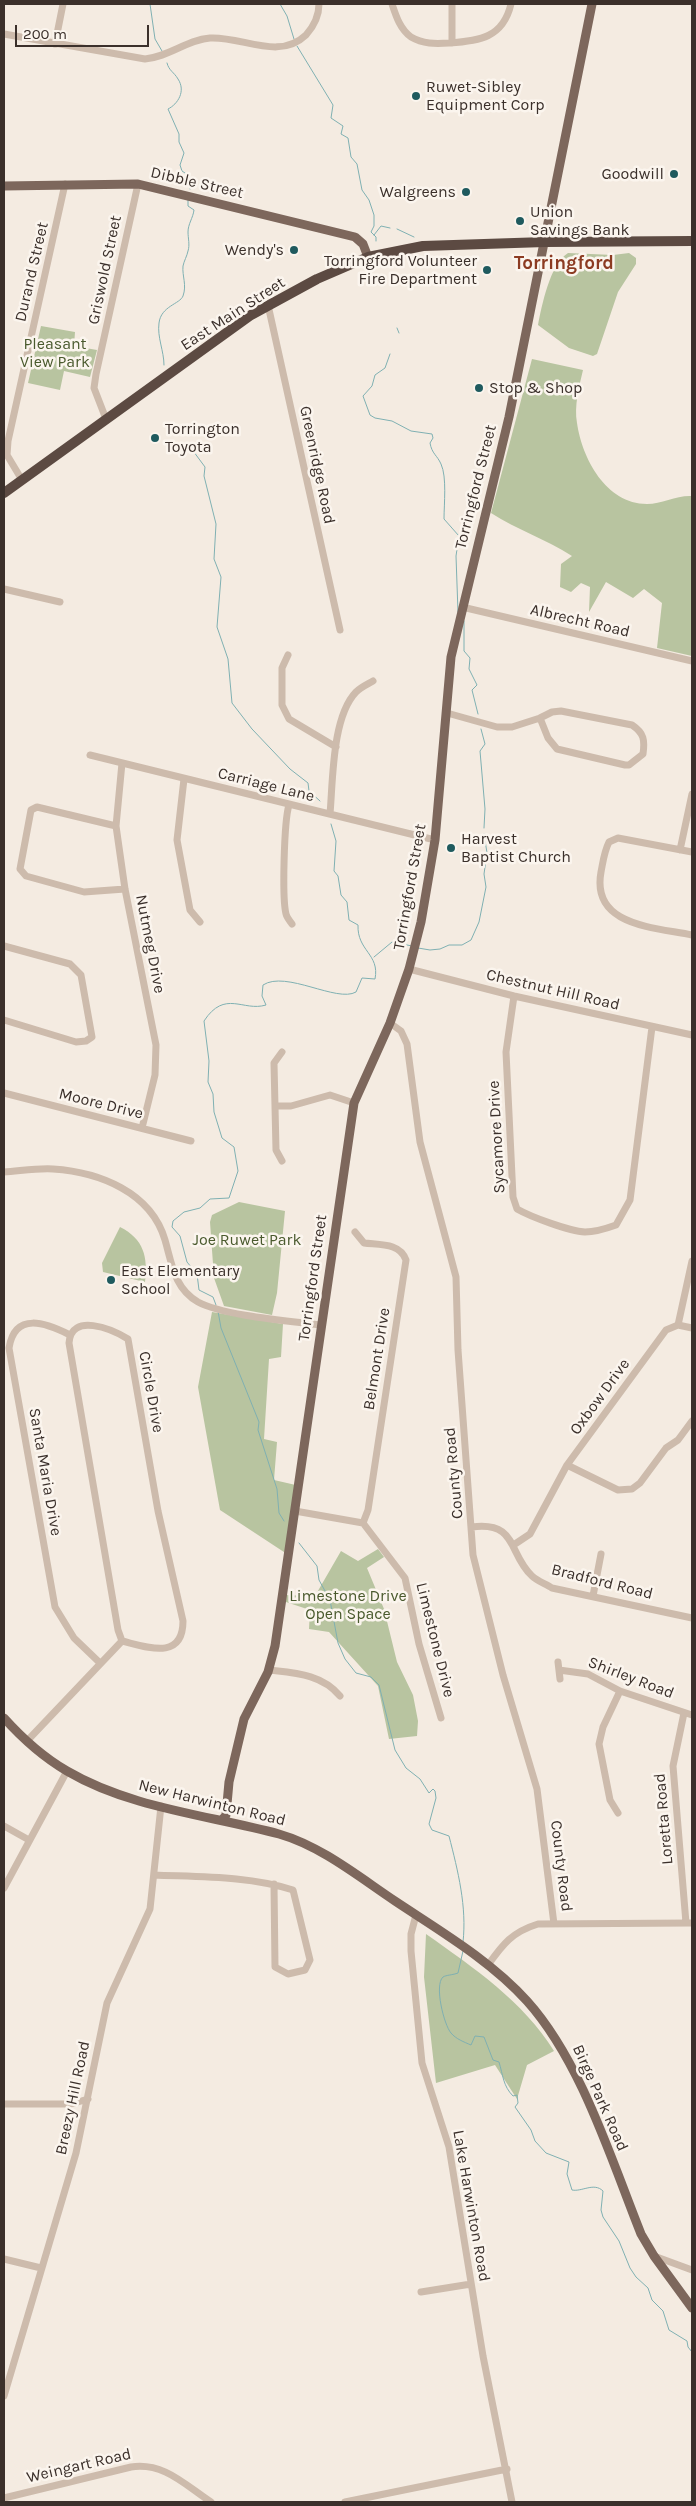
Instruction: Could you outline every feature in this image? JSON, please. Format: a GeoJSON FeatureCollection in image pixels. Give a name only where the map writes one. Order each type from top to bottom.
{"type":"FeatureCollection","features":[{"type":"Feature","properties":{"kind":"highway","name":"East Main Street"},"geometry":{"type":"LineString","coordinates":[[4,493],[268,305],[316,279],[368,257],[423,246],[545,242],[692,241]]}},
{"type":"Feature","properties":{"kind":"main road","name":"Torringford Street"},"geometry":{"type":"LineString","coordinates":[[222,1820],[226,1815],[227,1795],[247,1711],[269,1670],[295,1510],[354,1103],[390,1023],[416,946],[435,840],[452,657],[461,612],[509,416],[592,4]]}},
{"type":"Feature","properties":{"kind":"main road","name":"Dibble Street"},"geometry":{"type":"LineString","coordinates":[[4,186],[138,184],[355,237],[363,244],[368,257]]}},
{"type":"Feature","properties":{"kind":"main road","name":"New Harwinton Road"},"geometry":{"type":"LineString","coordinates":[[4,1718],[27,1741],[67,1771],[106,1790],[161,1806],[282,1835],[317,1850],[416,1915]]}},
{"type":"Feature","properties":{"kind":"main road","name":"Birge Park Road"},"geometry":{"type":"LineString","coordinates":[[416,1915],[488,1965],[527,2000],[557,2040],[574,2070],[641,2234],[654,2256],[692,2308]]}},
{"type":"Feature","properties":{"kind":"street"},"geometry":{"type":"LineString","coordinates":[[55,44],[63,4]]}},
{"type":"Feature","properties":{"kind":"street"},"geometry":{"type":"LineString","coordinates":[[4,34],[145,60],[162,56],[197,40],[211,38],[268,47],[292,44],[310,30],[318,15],[319,4]]}},
{"type":"Feature","properties":{"kind":"street"},"geometry":{"type":"LineString","coordinates":[[392,4],[397,19],[410,36],[432,44],[452,43],[487,37],[506,20],[511,4]]}},
{"type":"Feature","properties":{"kind":"street"},"geometry":{"type":"LineString","coordinates":[[452,4],[452,43]]}},
{"type":"Feature","properties":{"kind":"street","name":"Durand Street"},"geometry":{"type":"LineString","coordinates":[[22,480],[6,455],[8,441],[65,184]]}},
{"type":"Feature","properties":{"kind":"street","name":"Griswold Street"},"geometry":{"type":"LineString","coordinates":[[106,419],[94,388],[138,184]]}},
{"type":"Feature","properties":{"kind":"street","name":"Greenridge Road"},"geometry":{"type":"LineString","coordinates":[[268,305],[340,630]]}},
{"type":"Feature","properties":{"kind":"street"},"geometry":{"type":"LineString","coordinates":[[4,589],[60,602]]}},
{"type":"Feature","properties":{"kind":"street","name":"Albrecht Road"},"geometry":{"type":"LineString","coordinates":[[461,612],[692,661]]}},
{"type":"Feature","properties":{"kind":"street"},"geometry":{"type":"LineString","coordinates":[[288,655],[282,668],[282,705],[290,719],[336,747]]}},
{"type":"Feature","properties":{"kind":"street"},"geometry":{"type":"LineString","coordinates":[[330,814],[336,747],[344,715],[356,692],[373,681]]}},
{"type":"Feature","properties":{"kind":"street"},"geometry":{"type":"LineString","coordinates":[[447,713],[498,727],[512,727],[552,712],[561,711],[632,725],[641,731],[643,736],[643,754],[630,765],[625,765],[566,753],[557,749],[548,738],[540,718]]}},
{"type":"Feature","properties":{"kind":"street","name":"Carriage Lane"},"geometry":{"type":"LineString","coordinates":[[90,755],[435,840]]}},
{"type":"Feature","properties":{"kind":"street","name":"Nutmeg Drive"},"geometry":{"type":"LineString","coordinates":[[122,763],[116,826],[125,889],[156,1045],[155,1075],[142,1128]]}},
{"type":"Feature","properties":{"kind":"street"},"geometry":{"type":"LineString","coordinates":[[184,779],[177,840],[190,910],[200,922]]}},
{"type":"Feature","properties":{"kind":"street"},"geometry":{"type":"LineString","coordinates":[[680,850],[692,794]]}},
{"type":"Feature","properties":{"kind":"street"},"geometry":{"type":"LineString","coordinates":[[289,805],[286,815],[286,915],[292,924]]}},
{"type":"Feature","properties":{"kind":"street"},"geometry":{"type":"LineString","coordinates":[[116,826],[37,807],[31,810],[20,869],[26,876],[84,892],[125,889]]}},
{"type":"Feature","properties":{"kind":"street"},"geometry":{"type":"LineString","coordinates":[[692,852],[618,838],[609,842],[605,849],[599,885],[601,898],[610,911],[632,923],[692,935]]}},
{"type":"Feature","properties":{"kind":"street"},"geometry":{"type":"LineString","coordinates":[[4,946],[70,964],[77,969],[81,975],[92,1037],[86,1041],[76,1042],[4,1020]]}},
{"type":"Feature","properties":{"kind":"street","name":"Chestnut Hill Road"},"geometry":{"type":"LineString","coordinates":[[409,969],[514,996],[652,1027],[692,1034]]}},
{"type":"Feature","properties":{"kind":"street","name":"Sycamore Drive"},"geometry":{"type":"LineString","coordinates":[[514,996],[506,1052],[513,1197],[517,1210],[583,1232],[601,1231],[616,1226],[630,1200],[652,1027]]}},
{"type":"Feature","properties":{"kind":"street","name":"County Road"},"geometry":{"type":"LineString","coordinates":[[390,1023],[401,1031],[407,1044],[420,1142],[456,1277],[458,1350],[473,1555],[503,1675],[537,1789],[554,1924]]}},
{"type":"Feature","properties":{"kind":"street"},"geometry":{"type":"LineString","coordinates":[[282,1052],[274,1063],[276,1150],[282,1161]]}},
{"type":"Feature","properties":{"kind":"street","name":"Moore Drive"},"geometry":{"type":"LineString","coordinates":[[4,1093],[191,1141]]}},
{"type":"Feature","properties":{"kind":"street"},"geometry":{"type":"LineString","coordinates":[[275,1106],[291,1106],[330,1095],[354,1103]]}},
{"type":"Feature","properties":{"kind":"street"},"geometry":{"type":"LineString","coordinates":[[4,1172],[53,1169],[106,1180],[130,1192],[158,1223],[175,1276],[186,1292],[202,1303],[224,1310],[322,1325]]}},
{"type":"Feature","properties":{"kind":"street","name":"Belmont Drive"},"geometry":{"type":"LineString","coordinates":[[355,1232],[364,1243],[397,1248],[403,1253],[406,1260],[368,1510],[363,1523]]}},
{"type":"Feature","properties":{"kind":"street"},"geometry":{"type":"LineString","coordinates":[[692,1261],[678,1325],[692,1328]]}},
{"type":"Feature","properties":{"kind":"street","name":"Santa Maria Drive"},"geometry":{"type":"LineString","coordinates":[[70,1334],[37,1322],[26,1323],[16,1329],[10,1337],[9,1348],[55,1607],[58,1617],[74,1638],[100,1662]]}},
{"type":"Feature","properties":{"kind":"street","name":"Circle Drive"},"geometry":{"type":"LineString","coordinates":[[70,1334],[76,1328],[84,1325],[97,1326],[116,1331],[128,1339],[158,1511],[183,1621],[180,1639],[170,1647],[150,1647],[122,1641]]}},
{"type":"Feature","properties":{"kind":"street","name":"Oxbow Drive"},"geometry":{"type":"LineString","coordinates":[[515,1544],[530,1534],[567,1466],[666,1330],[678,1325]]}},
{"type":"Feature","properties":{"kind":"street"},"geometry":{"type":"LineString","coordinates":[[27,1741],[122,1641],[118,1630],[69,1343],[70,1334]]}},
{"type":"Feature","properties":{"kind":"street"},"geometry":{"type":"LineString","coordinates":[[567,1466],[618,1490],[632,1489],[640,1483],[666,1448],[678,1440],[692,1421]]}},
{"type":"Feature","properties":{"kind":"street"},"geometry":{"type":"LineString","coordinates":[[295,1510],[363,1523]]}},
{"type":"Feature","properties":{"kind":"street","name":"Limestone Drive"},"geometry":{"type":"LineString","coordinates":[[363,1523],[405,1578],[419,1644],[441,1718]]}},
{"type":"Feature","properties":{"kind":"street","name":"Bradford Road"},"geometry":{"type":"LineString","coordinates":[[472,1527],[484,1525],[497,1528],[515,1544],[518,1558],[532,1577],[552,1588],[692,1618]]}},
{"type":"Feature","properties":{"kind":"street"},"geometry":{"type":"LineString","coordinates":[[593,1596],[601,1554]]}},
{"type":"Feature","properties":{"kind":"street"},"geometry":{"type":"LineString","coordinates":[[558,1662],[560,1680]]}},
{"type":"Feature","properties":{"kind":"street"},"geometry":{"type":"LineString","coordinates":[[269,1670],[306,1674],[334,1689],[340,1696]]}},
{"type":"Feature","properties":{"kind":"street","name":"Shirley Road"},"geometry":{"type":"LineString","coordinates":[[559,1670],[573,1670],[588,1674],[620,1691],[692,1715]]}},
{"type":"Feature","properties":{"kind":"street"},"geometry":{"type":"LineString","coordinates":[[618,1813],[610,1800],[599,1744],[603,1727],[620,1691]]}},
{"type":"Feature","properties":{"kind":"street","name":"Loretta Road"},"geometry":{"type":"LineString","coordinates":[[684,1713],[673,1766],[689,1923]]}},
{"type":"Feature","properties":{"kind":"street"},"geometry":{"type":"LineString","coordinates":[[4,1888],[67,1771]]}},
{"type":"Feature","properties":{"kind":"street","name":"Breezy Hill Road"},"geometry":{"type":"LineString","coordinates":[[4,2396],[76,2153],[107,2003],[150,1909],[161,1806]]}},
{"type":"Feature","properties":{"kind":"street"},"geometry":{"type":"LineString","coordinates":[[4,1826],[29,1840]]}},
{"type":"Feature","properties":{"kind":"street"},"geometry":{"type":"LineString","coordinates":[[154,1876],[224,1878],[274,1884],[293,1890],[310,1960],[305,1970],[288,1974],[275,1967],[274,1884]]}},
{"type":"Feature","properties":{"kind":"street","name":"Lake Harwinton Road"},"geometry":{"type":"LineString","coordinates":[[416,1915],[411,1934],[411,1951],[421,2059],[427,2082],[444,2125],[449,2147],[483,2356],[507,2469],[512,2502]]}},
{"type":"Feature","properties":{"kind":"street"},"geometry":{"type":"LineString","coordinates":[[488,1965],[503,1944],[520,1930],[538,1924],[689,1923]]}},
{"type":"Feature","properties":{"kind":"street"},"geometry":{"type":"LineString","coordinates":[[4,2104],[71,2104],[88,2099]]}},
{"type":"Feature","properties":{"kind":"street"},"geometry":{"type":"LineString","coordinates":[[71,2104],[85,2113]]}},
{"type":"Feature","properties":{"kind":"street"},"geometry":{"type":"LineString","coordinates":[[654,2256],[692,2270]]}},
{"type":"Feature","properties":{"kind":"street"},"geometry":{"type":"LineString","coordinates":[[4,2259],[41,2268]]}},
{"type":"Feature","properties":{"kind":"street"},"geometry":{"type":"LineString","coordinates":[[421,2292],[471,2284]]}},
{"type":"Feature","properties":{"kind":"street","name":"Weingart Road"},"geometry":{"type":"LineString","coordinates":[[4,2498],[144,2466],[166,2471],[211,2502]]}},
{"type":"Feature","properties":{"kind":"street"},"geometry":{"type":"LineString","coordinates":[[345,2502],[507,2469]]}},
{"type":"Feature","properties":{"kind":"green space"},"geometry":{"type":"Polygon","coordinates":[[[568,253],[613,255],[629,253],[636,258],[636,264],[618,292],[597,354],[593,356],[569,348],[538,325],[552,275],[556,266],[568,253]]]}},
{"type":"Feature","properties":{"kind":"green space","name":"Pleasant View Park"},"geometry":{"type":"Polygon","coordinates":[[[41,326],[75,332],[74,346],[97,350],[90,377],[64,371],[60,390],[28,383],[41,326]]]}},
{"type":"Feature","properties":{"kind":"green space"},"geometry":{"type":"Polygon","coordinates":[[[532,359],[583,370],[577,397],[577,423],[584,450],[598,477],[608,488],[632,502],[647,504],[692,496],[692,656],[657,648],[662,603],[644,589],[633,598],[606,582],[589,612],[590,587],[581,583],[571,592],[560,587],[561,564],[572,556],[491,513],[532,359]]]}},
{"type":"Feature","properties":{"kind":"green space","name":"Joe Ruwet Park"},"geometry":{"type":"Polygon","coordinates":[[[239,1202],[285,1211],[277,1293],[272,1315],[224,1306],[214,1278],[210,1222],[212,1215],[239,1202]]]}},
{"type":"Feature","properties":{"kind":"green space"},"geometry":{"type":"Polygon","coordinates":[[[120,1227],[134,1237],[143,1250],[146,1265],[145,1282],[103,1272],[102,1263],[120,1227]]]}},
{"type":"Feature","properties":{"kind":"green space"},"geometry":{"type":"Polygon","coordinates":[[[212,1312],[283,1324],[281,1357],[269,1359],[264,1439],[277,1442],[274,1480],[300,1486],[290,1556],[220,1510],[198,1387],[212,1312]]]}},
{"type":"Feature","properties":{"kind":"green space","name":"Limestone Drive Open Space"},"geometry":{"type":"Polygon","coordinates":[[[378,1549],[384,1557],[367,1568],[384,1609],[397,1662],[413,1695],[418,1721],[417,1736],[389,1739],[378,1686],[329,1632],[309,1629],[310,1610],[283,1601],[284,1595],[315,1596],[341,1551],[358,1561],[378,1549]]]}},
{"type":"Feature","properties":{"kind":"green space"},"geometry":{"type":"Polygon","coordinates":[[[426,1934],[496,1986],[513,2001],[542,2033],[554,2051],[527,2065],[517,2099],[495,2065],[436,2083],[424,1977],[426,1934]]]}},
{"type":"Feature","properties":{"kind":"waterway"},"geometry":{"type":"LineString","coordinates":[[150,4],[155,39],[162,51]]}},
{"type":"Feature","properties":{"kind":"waterway"},"geometry":{"type":"LineString","coordinates":[[280,4],[287,16],[294,39]]}},
{"type":"Feature","properties":{"kind":"waterway"},"geometry":{"type":"LineString","coordinates":[[297,46],[333,105],[331,118],[343,126],[341,134],[348,138],[351,157],[357,164],[362,190],[369,200],[374,215],[374,226],[371,232],[376,237],[376,241]]}},
{"type":"Feature","properties":{"kind":"waterway"},"geometry":{"type":"LineString","coordinates":[[167,63],[178,79],[181,88],[180,97],[168,109],[179,134],[179,142],[184,153],[180,165],[182,171],[188,175],[190,189]]}},
{"type":"Feature","properties":{"kind":"waterway"},"geometry":{"type":"LineString","coordinates":[[164,365],[159,323],[163,313],[181,299],[184,292],[183,266],[189,249],[188,229],[194,210],[188,206],[188,200]]}},
{"type":"Feature","properties":{"kind":"waterway"},"geometry":{"type":"LineString","coordinates":[[374,235],[381,226],[390,228]]}},
{"type":"Feature","properties":{"kind":"waterway"},"geometry":{"type":"LineString","coordinates":[[397,229],[414,237]]}},
{"type":"Feature","properties":{"kind":"waterway"},"geometry":{"type":"LineString","coordinates":[[397,328],[399,333]]}},
{"type":"Feature","properties":{"kind":"waterway"},"geometry":{"type":"LineString","coordinates":[[390,354],[385,368],[375,375],[372,386],[363,396],[370,415],[375,418],[392,421],[411,431],[432,434],[431,447],[441,464],[444,476],[444,519],[459,536],[456,556],[458,612]]}},
{"type":"Feature","properties":{"kind":"waterway"},"geometry":{"type":"LineString","coordinates":[[188,444],[205,467],[204,476],[216,524],[214,559],[221,577],[217,627],[228,659],[232,703],[252,729],[290,769],[308,783],[309,791],[320,801]]}},
{"type":"Feature","properties":{"kind":"waterway"},"geometry":{"type":"LineString","coordinates":[[464,621],[464,651],[470,658],[469,669],[477,685],[472,690],[478,714]]}},
{"type":"Feature","properties":{"kind":"waterway"},"geometry":{"type":"LineString","coordinates":[[481,729],[485,744],[480,751],[485,809],[484,828]]}},
{"type":"Feature","properties":{"kind":"waterway"},"geometry":{"type":"LineString","coordinates":[[216,1305],[213,1297],[199,1290],[197,1274],[187,1262],[180,1236],[172,1227],[173,1221],[184,1212],[200,1208],[210,1199],[229,1198],[238,1171],[234,1147],[222,1138],[214,1112],[213,1094],[208,1082],[209,1061],[204,1021],[219,1006],[227,1004],[266,1005],[262,996],[263,985],[273,981],[285,981],[347,994],[356,992],[362,978],[375,979],[376,971],[372,958],[361,941],[358,925],[349,920],[347,902],[341,895],[338,876],[334,871],[336,841],[331,824]]}},
{"type":"Feature","properties":{"kind":"waterway"},"geometry":{"type":"LineString","coordinates":[[418,948],[440,949],[449,945],[462,945],[471,940],[479,922],[486,887],[484,874],[487,853],[484,834]]}},
{"type":"Feature","properties":{"kind":"waterway"},"geometry":{"type":"LineString","coordinates":[[374,957],[392,942],[412,946]]}},
{"type":"Feature","properties":{"kind":"waterway"},"geometry":{"type":"LineString","coordinates":[[218,1311],[221,1328],[259,1422],[258,1430],[277,1489],[279,1513],[284,1521]]}},
{"type":"Feature","properties":{"kind":"waterway"},"geometry":{"type":"LineString","coordinates":[[299,1543],[317,1566],[319,1580],[330,1600],[338,1643],[345,1659],[356,1673],[371,1677],[379,1685],[395,1750],[406,1768],[420,1779],[429,1793],[433,1789],[435,1791],[436,1798],[429,1824],[432,1830],[449,1836],[463,1902],[463,1942]]}},
{"type":"Feature","properties":{"kind":"waterway"},"geometry":{"type":"LineString","coordinates":[[463,1951],[458,1973],[444,1976],[440,1981],[441,2005],[448,2029],[455,2037],[471,2045],[475,2036],[484,2037],[493,2060],[499,2062],[507,2088],[513,2096],[517,2095],[518,2103],[515,2107],[531,2130],[535,2141],[546,2153],[569,2162],[567,2174],[572,2190],[596,2187],[603,2191],[601,2210],[603,2217],[619,2241],[630,2268],[636,2277],[648,2288],[652,2300],[663,2311],[669,2330],[687,2341],[688,2347],[692,2352]]}},
{"type":"Feature","properties":{"kind":"place","name":"Ruwet-Sibley Equipment Corp"},"geometry":{"type":"Point","coordinates":[416,96]}},
{"type":"Feature","properties":{"kind":"place","name":"Goodwill"},"geometry":{"type":"Point","coordinates":[674,174]}},
{"type":"Feature","properties":{"kind":"place","name":"Walgreens"},"geometry":{"type":"Point","coordinates":[466,192]}},
{"type":"Feature","properties":{"kind":"place","name":"Union Savings Bank"},"geometry":{"type":"Point","coordinates":[520,221]}},
{"type":"Feature","properties":{"kind":"place","name":"Wendy's"},"geometry":{"type":"Point","coordinates":[294,250]}},
{"type":"Feature","properties":{"kind":"place","name":"Torringford Volunteer Fire Department"},"geometry":{"type":"Point","coordinates":[487,270]}},
{"type":"Feature","properties":{"kind":"place","name":"Stop & Shop"},"geometry":{"type":"Point","coordinates":[479,388]}},
{"type":"Feature","properties":{"kind":"place","name":"Torrington Toyota"},"geometry":{"type":"Point","coordinates":[155,438]}},
{"type":"Feature","properties":{"kind":"place","name":"Harvest Baptist Church"},"geometry":{"type":"Point","coordinates":[451,848]}},
{"type":"Feature","properties":{"kind":"place","name":"East Elementary School"},"geometry":{"type":"Point","coordinates":[111,1280]}},
{"type":"Feature","properties":{"kind":"district","name":"Torringford"},"geometry":{"type":"Point","coordinates":[564,264]}}]}
